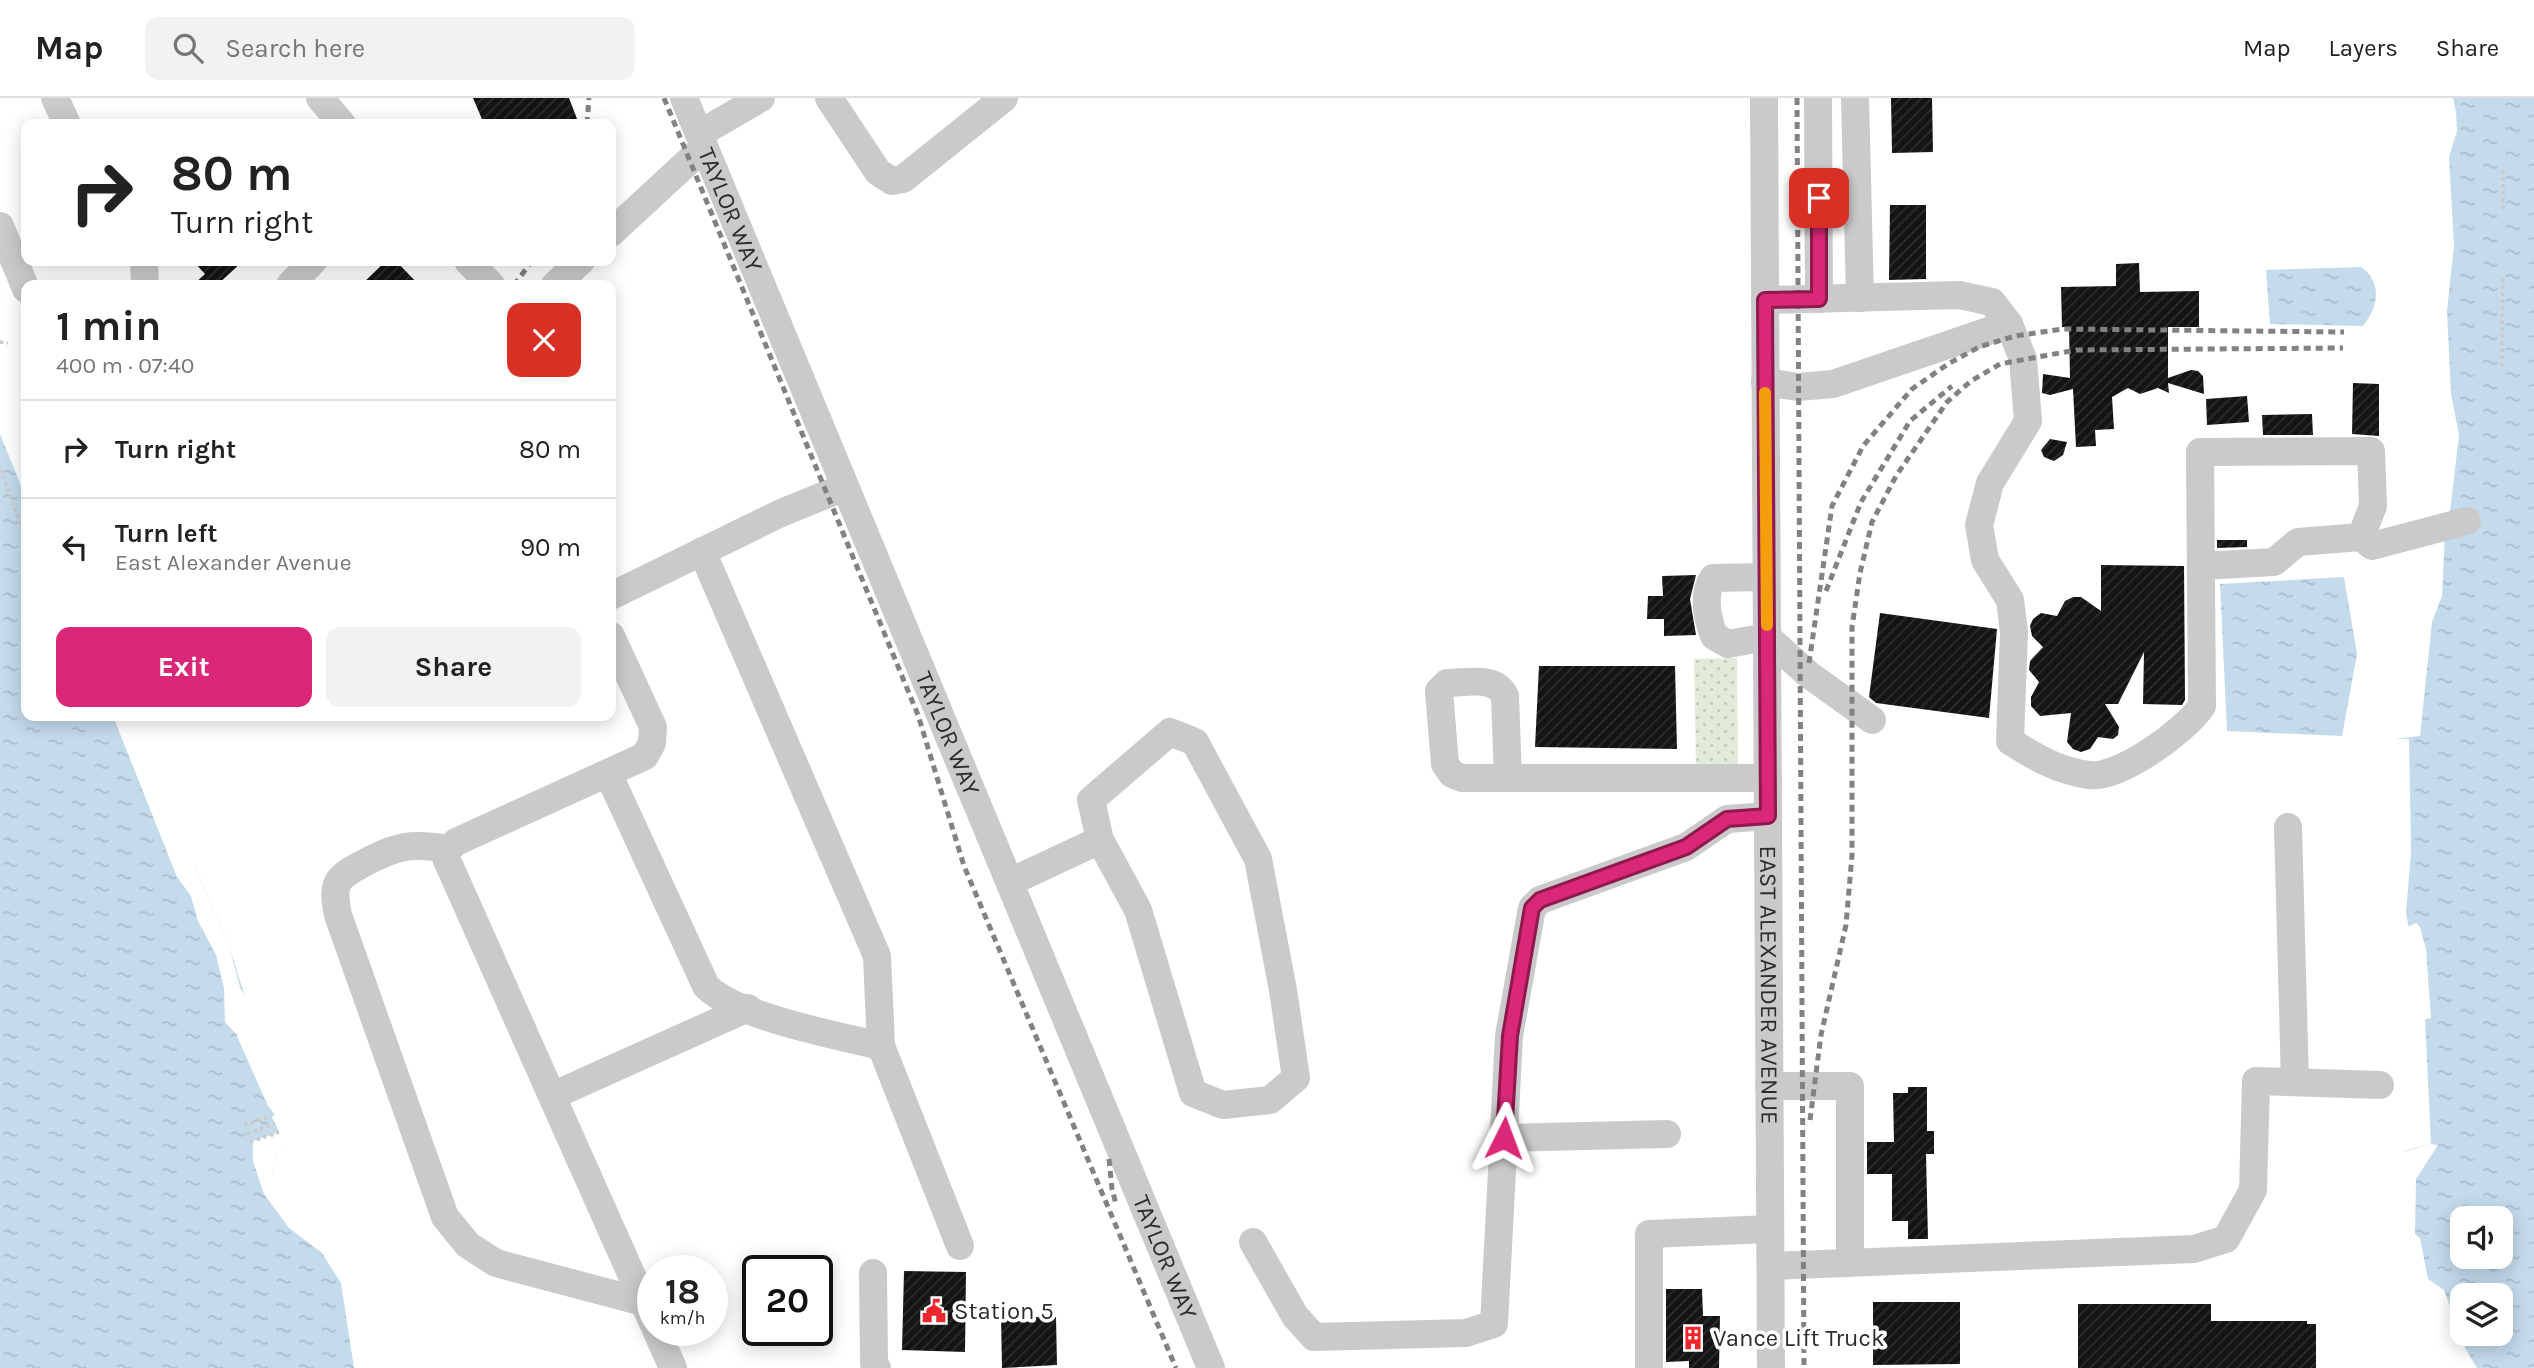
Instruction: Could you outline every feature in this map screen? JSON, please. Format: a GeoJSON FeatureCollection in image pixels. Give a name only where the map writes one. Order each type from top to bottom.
{"type":"FeatureCollection","features":[{"type":"Feature","properties":{"kind":"street"},"geometry":{"type":"LineString","coordinates":[[55,98],[65,119]]}},
{"type":"Feature","properties":{"kind":"street"},"geometry":{"type":"LineString","coordinates":[[320,98],[338,119]]}},
{"type":"Feature","properties":{"kind":"street","name":"TAYLOR WAY"},"geometry":{"type":"LineString","coordinates":[[684,98],[1211,1368]]}},
{"type":"Feature","properties":{"kind":"street"},"geometry":{"type":"LineString","coordinates":[[616,228],[701,140],[761,98]]}},
{"type":"Feature","properties":{"kind":"street"},"geometry":{"type":"LineString","coordinates":[[829,98],[878,172],[892,181],[903,179],[1001,99]]}},
{"type":"Feature","properties":{"kind":"street","name":"EAST ALEXANDER AVENUE"},"geometry":{"type":"LineString","coordinates":[[1763,98],[1771,1368]]}},
{"type":"Feature","properties":{"kind":"street"},"geometry":{"type":"LineString","coordinates":[[1818,98],[1819,299]]}},
{"type":"Feature","properties":{"kind":"street"},"geometry":{"type":"LineString","coordinates":[[1855,98],[1860,298]]}},
{"type":"Feature","properties":{"kind":"street"},"geometry":{"type":"LineString","coordinates":[[0,226],[22,280]]}},
{"type":"Feature","properties":{"kind":"street"},"geometry":{"type":"LineString","coordinates":[[295,280],[308,266]]}},
{"type":"Feature","properties":{"kind":"street"},"geometry":{"type":"LineString","coordinates":[[473,266],[486,280]]}},
{"type":"Feature","properties":{"kind":"street"},"geometry":{"type":"LineString","coordinates":[[560,280],[576,266]]}},
{"type":"Feature","properties":{"kind":"street"},"geometry":{"type":"LineString","coordinates":[[1765,300],[1959,295],[1992,302],[2010,324],[2023,359],[2028,421],[1990,482],[1979,525],[1985,560],[2010,600],[2014,632],[2010,741],[2045,764],[2093,776],[2131,763],[2192,720],[2202,706],[2200,452],[2371,451],[2373,506],[2361,537]]}},
{"type":"Feature","properties":{"kind":"street"},"geometry":{"type":"LineString","coordinates":[[1765,383],[1798,387],[1833,384],[2010,324]]}},
{"type":"Feature","properties":{"kind":"street"},"geometry":{"type":"LineString","coordinates":[[616,594],[781,513],[845,486]]}},
{"type":"Feature","properties":{"kind":"street"},"geometry":{"type":"LineString","coordinates":[[2201,566],[2274,562],[2298,542],[2361,537],[2372,546],[2467,521]]}},
{"type":"Feature","properties":{"kind":"street"},"geometry":{"type":"LineString","coordinates":[[702,551],[877,956],[881,1046],[960,1246]]}},
{"type":"Feature","properties":{"kind":"street"},"geometry":{"type":"LineString","coordinates":[[1766,576],[1713,578],[1707,589],[1709,621],[1714,636],[1728,644],[1767,637],[1808,674],[1872,720]]}},
{"type":"Feature","properties":{"kind":"street"},"geometry":{"type":"LineString","coordinates":[[616,647],[653,727],[652,743],[645,756],[456,842],[448,849],[446,858],[637,1287]]}},
{"type":"Feature","properties":{"kind":"street"},"geometry":{"type":"LineString","coordinates":[[1170,732],[1195,742],[1258,859],[1283,990],[1296,1078],[1270,1100],[1223,1105],[1193,1093],[1138,910],[1100,840],[1091,800],[1170,732]]}},
{"type":"Feature","properties":{"kind":"street"},"geometry":{"type":"LineString","coordinates":[[608,774],[706,986],[717,998],[802,1026],[881,1046]]}},
{"type":"Feature","properties":{"kind":"street"},"geometry":{"type":"LineString","coordinates":[[1508,778],[1768,778]]}},
{"type":"Feature","properties":{"kind":"street"},"geometry":{"type":"LineString","coordinates":[[1253,1242],[1295,1316],[1314,1337],[1466,1333],[1494,1324],[1510,1036],[1532,908],[1540,900],[1686,847],[1727,819],[1768,816]]}},
{"type":"Feature","properties":{"kind":"street"},"geometry":{"type":"LineString","coordinates":[[2288,827],[2295,1082]]}},
{"type":"Feature","properties":{"kind":"street"},"geometry":{"type":"LineString","coordinates":[[1010,882],[1100,840]]}},
{"type":"Feature","properties":{"kind":"street"},"geometry":{"type":"LineString","coordinates":[[448,849],[418,844],[395,847],[349,871],[338,882],[335,896],[338,915],[445,1217],[468,1245],[496,1263],[637,1308]]}},
{"type":"Feature","properties":{"kind":"street"},"geometry":{"type":"LineString","coordinates":[[552,1096],[748,1008]]}},
{"type":"Feature","properties":{"kind":"street"},"geometry":{"type":"LineString","coordinates":[[1770,1266],[2194,1249],[2226,1238],[2253,1189],[2256,1081],[2380,1085]]}},
{"type":"Feature","properties":{"kind":"street"},"geometry":{"type":"LineString","coordinates":[[1769,1086],[1850,1086],[1850,1262]]}},
{"type":"Feature","properties":{"kind":"street"},"geometry":{"type":"LineString","coordinates":[[1504,1138],[1667,1134]]}},
{"type":"Feature","properties":{"kind":"street"},"geometry":{"type":"LineString","coordinates":[[1649,1368],[1649,1234],[1770,1229]]}},
{"type":"Feature","properties":{"kind":"street"},"geometry":{"type":"LineString","coordinates":[[873,1273],[874,1363],[877,1368]]}},
{"type":"Feature","properties":{"kind":"street"},"geometry":{"type":"LineString","coordinates":[[663,1346],[673,1368]]}},
{"type":"Feature","properties":{"kind":"path"},"geometry":{"type":"LineString","coordinates":[[2503,170],[2503,210]]}},
{"type":"Feature","properties":{"kind":"path"},"geometry":{"type":"LineString","coordinates":[[2502,366],[2504,277]]}},
{"type":"Feature","properties":{"kind":"path"},"geometry":{"type":"LineString","coordinates":[[0,342],[8,343]]}},
{"type":"Feature","properties":{"kind":"path"},"geometry":{"type":"LineString","coordinates":[[0,469],[21,525]]}},
{"type":"Feature","properties":{"kind":"path"},"geometry":{"type":"LineString","coordinates":[[244,1125],[271,1116]]}},
{"type":"Feature","properties":{"kind":"path"},"geometry":{"type":"LineString","coordinates":[[247,1134],[275,1124]]}},
{"type":"Feature","properties":{"kind":"path"},"geometry":{"type":"LineString","coordinates":[[250,1142],[279,1132]]}},
{"type":"Feature","properties":{"kind":"green space"},"geometry":{"type":"Polygon","coordinates":[[[1737,658],[1738,769],[1696,769],[1694,659],[1737,658]]]}},
{"type":"Feature","properties":{"kind":"water"},"geometry":{"type":"Polygon","coordinates":[[[2435,98],[2534,98],[2534,1368],[2437,1368],[2414,1275],[2404,1151],[2431,1144],[2425,1019],[2406,913],[2411,852],[2409,739],[2395,739],[2391,550],[2421,461],[2441,249],[2443,157],[2435,98]]]}},
{"type":"Feature","properties":{"kind":"water"},"geometry":{"type":"Polygon","coordinates":[[[2361,267],[2373,280],[2376,295],[2372,311],[2363,326],[2270,324],[2266,270],[2361,267]]]}},
{"type":"Feature","properties":{"kind":"water"},"geometry":{"type":"Polygon","coordinates":[[[0,359],[21,414],[21,721],[139,721],[229,946],[247,1003],[237,1036],[268,1106],[275,1115],[272,1117],[279,1132],[271,1139],[283,1149],[277,1154],[272,1173],[342,1257],[363,1350],[380,1368],[0,1368],[0,359]]]}},
{"type":"Feature","properties":{"kind":"water"},"geometry":{"type":"Polygon","coordinates":[[[2344,577],[2357,654],[2342,736],[2227,731],[2220,584],[2344,577]]]}},
{"type":"Feature","properties":{"kind":"pier"},"geometry":{"type":"Polygon","coordinates":[[[2431,98],[2453,98],[2456,112],[2457,131],[2449,157],[2454,245],[2447,311],[2451,394],[2459,435],[2450,512],[2392,531],[2418,460],[2431,318],[2437,249],[2435,183],[2439,157],[2431,98]]]}},
{"type":"Feature","properties":{"kind":"pier"},"geometry":{"type":"Polygon","coordinates":[[[0,356],[21,405],[21,486],[0,434],[0,356]]]}},
{"type":"Feature","properties":{"kind":"pier"},"geometry":{"type":"Polygon","coordinates":[[[2445,534],[2442,596],[2432,622],[2420,736],[2395,739],[2395,734],[2391,733],[2390,678],[2393,667],[2389,641],[2388,549],[2445,534]]]}},
{"type":"Feature","properties":{"kind":"pier"},"geometry":{"type":"Polygon","coordinates":[[[115,721],[142,721],[196,861],[196,869],[229,946],[240,987],[250,1006],[242,1034],[237,1035],[225,1022],[224,988],[216,955],[198,921],[191,896],[177,877],[115,721]]]}},
{"type":"Feature","properties":{"kind":"pier"},"geometry":{"type":"Polygon","coordinates":[[[2416,923],[2420,927],[2426,949],[2431,1018],[2422,1020],[2405,928],[2416,923]]]}},
{"type":"Feature","properties":{"kind":"pier"},"geometry":{"type":"Polygon","coordinates":[[[279,1132],[271,1138],[283,1149],[277,1154],[272,1173],[300,1199],[345,1256],[361,1295],[368,1355],[382,1368],[354,1368],[341,1283],[322,1253],[289,1228],[264,1194],[253,1161],[253,1141],[279,1132]]]}},
{"type":"Feature","properties":{"kind":"pier"},"geometry":{"type":"Polygon","coordinates":[[[2431,1144],[2438,1145],[2416,1179],[2415,1234],[2420,1238],[2428,1279],[2444,1290],[2450,1307],[2450,1346],[2464,1346],[2477,1368],[2433,1368],[2411,1276],[2401,1214],[2400,1153],[2431,1144]]]}},
{"type":"Feature","properties":{"kind":"building"},"geometry":{"type":"Polygon","coordinates":[[[473,98],[569,98],[577,119],[482,119],[473,98]]]}},
{"type":"Feature","properties":{"kind":"building"},"geometry":{"type":"Polygon","coordinates":[[[1891,98],[1932,98],[1933,152],[1892,153],[1891,98]]]}},
{"type":"Feature","properties":{"kind":"building"},"geometry":{"type":"Polygon","coordinates":[[[1890,205],[1926,205],[1926,279],[1889,280],[1890,205]]]}},
{"type":"Feature","properties":{"kind":"building"},"geometry":{"type":"Polygon","coordinates":[[[2139,263],[2140,292],[2199,291],[2199,327],[2168,327],[2168,378],[2191,370],[2198,371],[2203,376],[2204,394],[2168,383],[2169,393],[2158,388],[2140,394],[2128,388],[2112,397],[2114,429],[2095,430],[2096,446],[2076,447],[2073,389],[2050,395],[2042,393],[2043,374],[2070,378],[2069,327],[2062,327],[2061,287],[2116,286],[2116,264],[2139,263]]]}},
{"type":"Feature","properties":{"kind":"building"},"geometry":{"type":"Polygon","coordinates":[[[198,266],[238,266],[222,280],[198,280],[205,274],[198,266]]]}},
{"type":"Feature","properties":{"kind":"building"},"geometry":{"type":"Polygon","coordinates":[[[381,266],[401,266],[414,280],[366,280],[381,266]]]}},
{"type":"Feature","properties":{"kind":"building"},"geometry":{"type":"Polygon","coordinates":[[[2353,383],[2379,384],[2379,436],[2352,434],[2353,383]]]}},
{"type":"Feature","properties":{"kind":"building"},"geometry":{"type":"Polygon","coordinates":[[[2247,396],[2249,422],[2207,425],[2206,399],[2247,396]]]}},
{"type":"Feature","properties":{"kind":"building"},"geometry":{"type":"Polygon","coordinates":[[[2312,414],[2313,435],[2263,435],[2262,415],[2312,414]]]}},
{"type":"Feature","properties":{"kind":"building"},"geometry":{"type":"Polygon","coordinates":[[[2050,439],[2067,442],[2063,455],[2054,461],[2044,457],[2041,450],[2050,439]]]}},
{"type":"Feature","properties":{"kind":"building"},"geometry":{"type":"Polygon","coordinates":[[[2217,540],[2247,540],[2247,547],[2217,548],[2217,540]]]}},
{"type":"Feature","properties":{"kind":"building"},"geometry":{"type":"Polygon","coordinates":[[[2101,565],[2184,566],[2185,700],[2182,705],[2143,704],[2144,652],[2118,704],[2105,704],[2119,727],[2118,735],[2113,739],[2098,737],[2090,749],[2081,752],[2073,749],[2067,742],[2071,713],[2040,716],[2031,706],[2031,697],[2039,682],[2029,670],[2030,661],[2043,647],[2032,636],[2030,626],[2033,619],[2041,613],[2057,616],[2065,601],[2073,597],[2081,597],[2101,611],[2101,565]]]}},
{"type":"Feature","properties":{"kind":"building"},"geometry":{"type":"Polygon","coordinates":[[[1696,575],[1690,599],[1696,635],[1664,636],[1664,619],[1647,619],[1648,596],[1663,596],[1662,576],[1696,575]]]}},
{"type":"Feature","properties":{"kind":"building"},"geometry":{"type":"Polygon","coordinates":[[[1880,613],[1997,629],[1989,718],[1876,703],[1869,697],[1880,613]]]}},
{"type":"Feature","properties":{"kind":"building"},"geometry":{"type":"Polygon","coordinates":[[[1539,666],[1675,666],[1677,749],[1535,747],[1539,666]]]}},
{"type":"Feature","properties":{"kind":"building"},"geometry":{"type":"Polygon","coordinates":[[[1908,1087],[1927,1087],[1927,1131],[1934,1131],[1934,1154],[1926,1154],[1928,1239],[1908,1239],[1908,1221],[1892,1221],[1892,1174],[1867,1174],[1867,1142],[1894,1142],[1893,1093],[1908,1093],[1908,1087]]]}},
{"type":"Feature","properties":{"kind":"building","name":"Station 5"},"geometry":{"type":"Polygon","coordinates":[[[904,1271],[966,1272],[965,1352],[902,1350],[904,1271]]]}},
{"type":"Feature","properties":{"kind":"building","name":"Vance Lift Truck"},"geometry":{"type":"Polygon","coordinates":[[[1666,1289],[1702,1289],[1703,1316],[1720,1316],[1719,1368],[1689,1368],[1689,1361],[1666,1362],[1666,1289]]]}},
{"type":"Feature","properties":{"kind":"building"},"geometry":{"type":"Polygon","coordinates":[[[1873,1302],[1960,1302],[1960,1364],[1873,1365],[1873,1302]]]}},
{"type":"Feature","properties":{"kind":"building"},"geometry":{"type":"Polygon","coordinates":[[[2078,1304],[2211,1304],[2211,1321],[2307,1321],[2307,1324],[2316,1324],[2316,1368],[2078,1368],[2078,1304]]]}},
{"type":"Feature","properties":{"kind":"building"},"geometry":{"type":"Polygon","coordinates":[[[1032,1314],[1032,1317],[1056,1317],[1057,1365],[1002,1368],[1001,1315],[1032,1314]]]}},
{"type":"Feature","properties":{"kind":"railway"},"geometry":{"type":"LineString","coordinates":[[587,119],[589,98]]}},
{"type":"Feature","properties":{"kind":"railway"},"geometry":{"type":"LineString","coordinates":[[664,98],[918,715],[964,866],[1176,1368]]}},
{"type":"Feature","properties":{"kind":"railway"},"geometry":{"type":"LineString","coordinates":[[1797,98],[1804,1368]]}},
{"type":"Feature","properties":{"kind":"railway"},"geometry":{"type":"LineString","coordinates":[[518,280],[528,266]]}},
{"type":"Feature","properties":{"kind":"railway"},"geometry":{"type":"LineString","coordinates":[[1809,663],[1832,506],[1863,446],[1912,389],[1948,364],[1979,347],[2015,336],[2063,329],[2344,332]]}},
{"type":"Feature","properties":{"kind":"railway"},"geometry":{"type":"LineString","coordinates":[[1810,1120],[1821,1035],[1846,925],[1852,855],[1852,627],[1860,573],[1872,522],[1896,476],[1947,402],[1971,381],[2000,364],[2076,350],[2343,348]]}},
{"type":"Feature","properties":{"kind":"railway"},"geometry":{"type":"LineString","coordinates":[[1826,591],[1861,502],[1910,421],[1952,386]]}},
{"type":"Feature","properties":{"kind":"railway"},"geometry":{"type":"LineString","coordinates":[[1109,1159],[1116,1204]]}},
{"type":"Feature","properties":{"kind":"slow traffic"},"geometry":{"type":"LineString","coordinates":[[1765,393],[1767,625]]}},
{"type":"Feature","properties":{"kind":"place","name":"Station 5"},"geometry":{"type":"Point","coordinates":[934,1311]}},
{"type":"Feature","properties":{"kind":"place","name":"Vance Lift Truck"},"geometry":{"type":"Point","coordinates":[1693,1338]}},
{"type":"Feature","properties":{"kind":"route"},"geometry":{"type":"LineString","coordinates":[[1504,1138],[1510,1036],[1532,908],[1540,900],[1686,847],[1727,819],[1768,816],[1765,300],[1819,299],[1819,198]]}}]}
